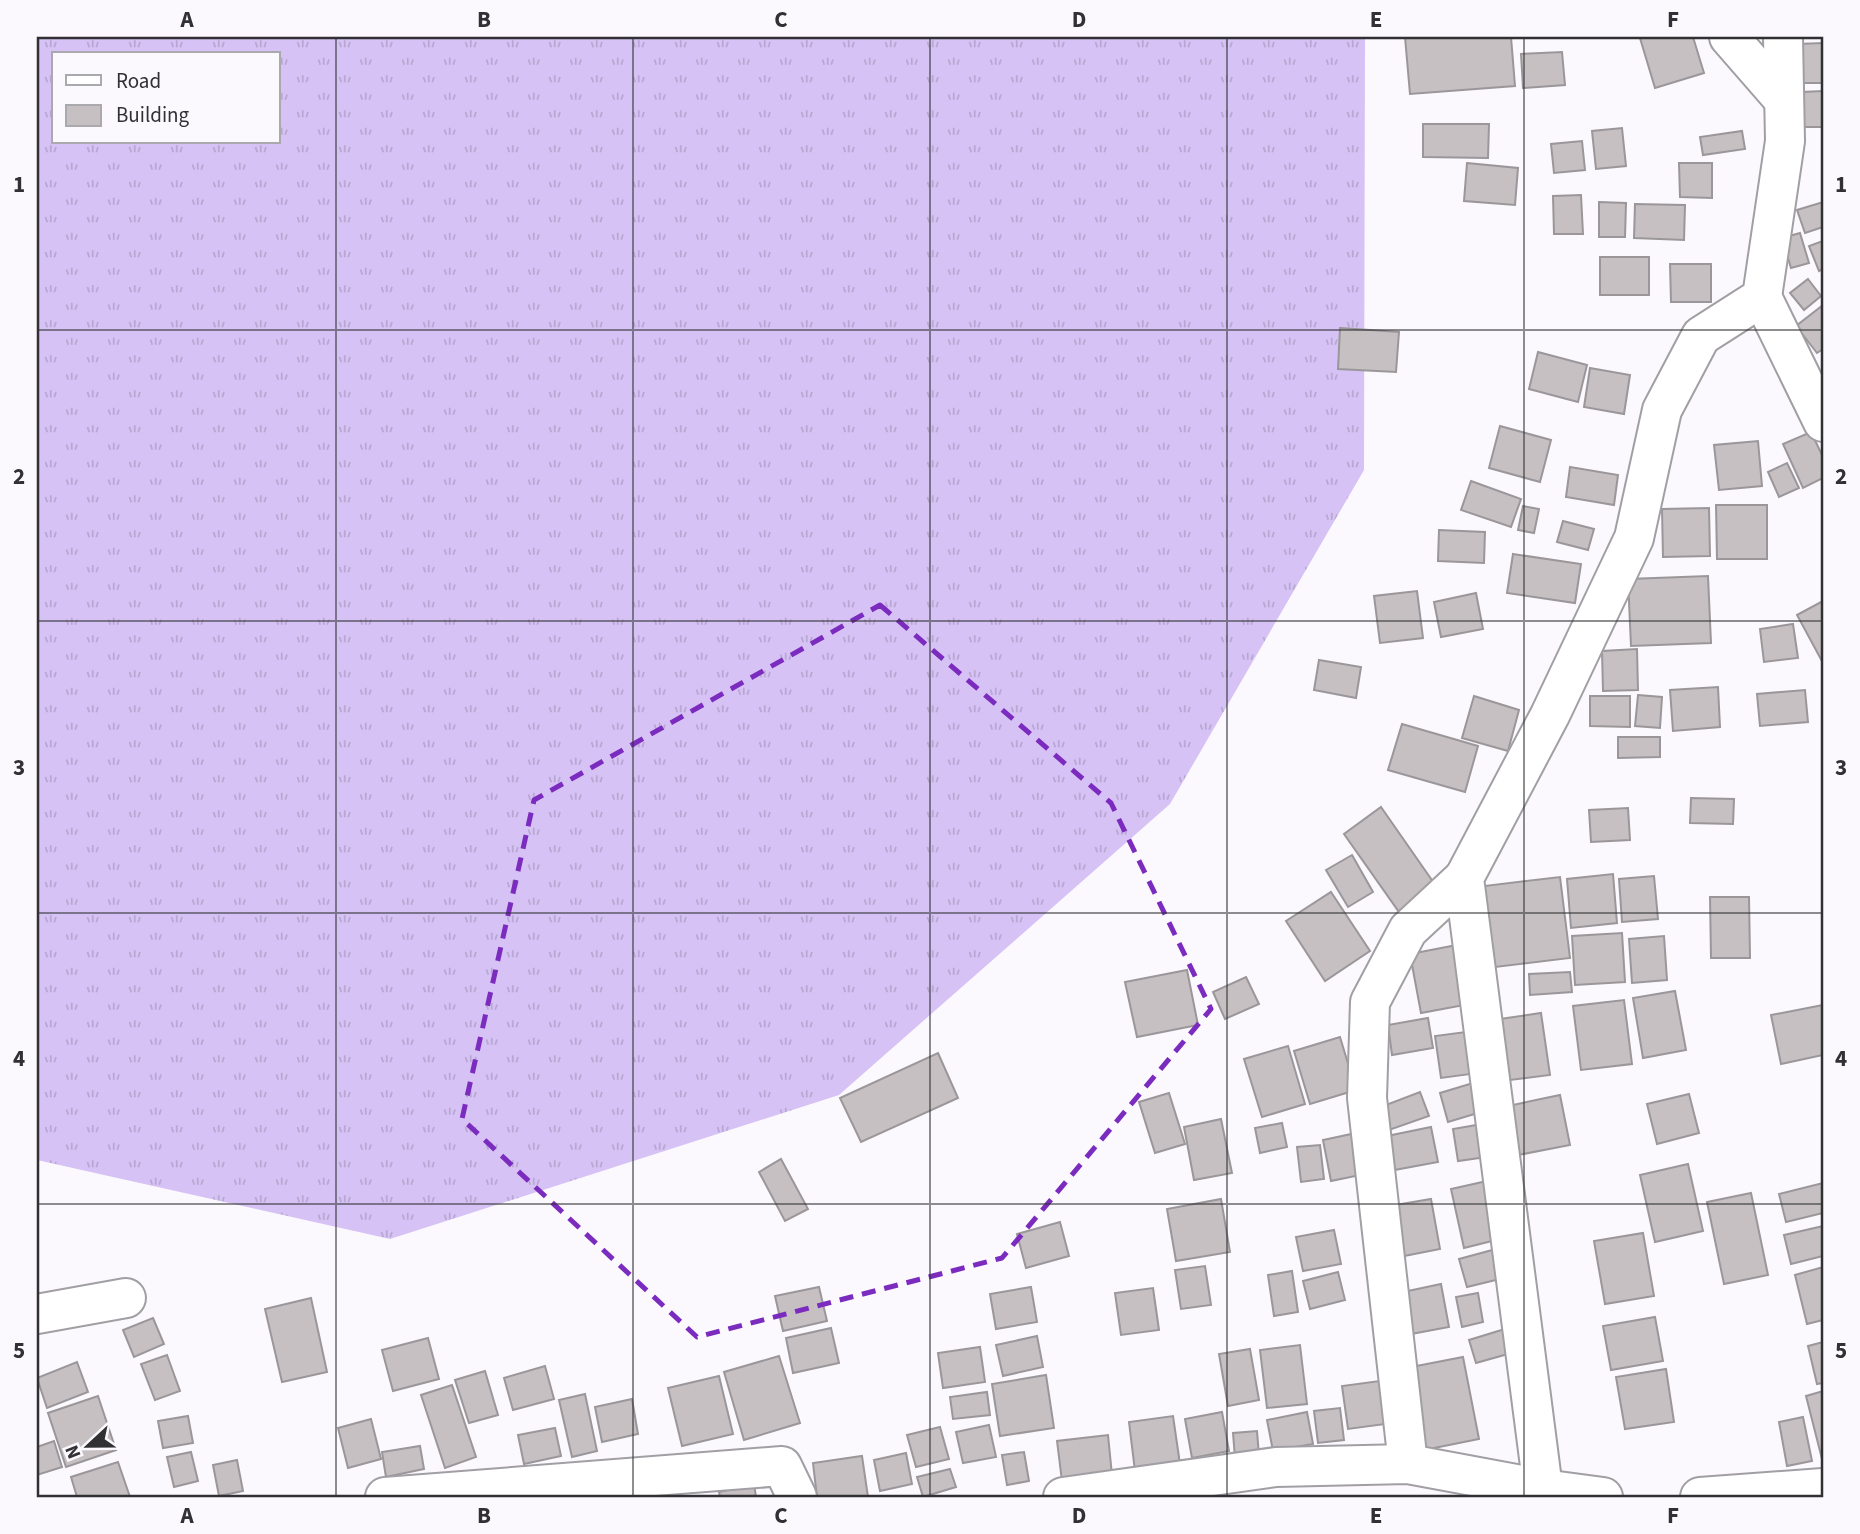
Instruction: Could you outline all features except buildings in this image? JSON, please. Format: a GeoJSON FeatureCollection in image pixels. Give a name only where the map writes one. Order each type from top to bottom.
{"type":"FeatureCollection","features":[{"type":"Feature","properties":{"kind":"street"},"geometry":{"type":"LineString","coordinates":[[1729,37],[1783,99]]}},
{"type":"Feature","properties":{"kind":"street"},"geometry":{"type":"LineString","coordinates":[[1783,37],[1785,141],[1762,296],[1823,422]]}},
{"type":"Feature","properties":{"kind":"street"},"geometry":{"type":"LineString","coordinates":[[1408,1464],[1367,1098],[1370,1002],[1408,930],[1465,878],[1550,715],[1634,538],[1662,410],[1701,336],[1762,296]]}},
{"type":"Feature","properties":{"kind":"street"},"geometry":{"type":"LineString","coordinates":[[1465,878],[1543,1489]]}},
{"type":"Feature","properties":{"kind":"street"},"geometry":{"type":"LineString","coordinates":[[37,1314],[126,1298]]}},
{"type":"Feature","properties":{"kind":"street"},"geometry":{"type":"LineString","coordinates":[[1063,1497],[1276,1467],[1408,1464],[1596,1497]]}},
{"type":"Feature","properties":{"kind":"street"},"geometry":{"type":"LineString","coordinates":[[385,1497],[782,1466],[797,1497]]}},
{"type":"Feature","properties":{"kind":"street"},"geometry":{"type":"LineString","coordinates":[[1700,1497],[1823,1488]]}},
{"type":"Feature","properties":{"kind":"highlighted area"},"geometry":{"type":"Polygon","coordinates":[[[880,605],[1111,803],[1211,1009],[1002,1258],[697,1337],[462,1119],[534,800],[880,605]]]}},
{"type":"Feature","properties":{"kind":"green space"},"geometry":{"type":"Polygon","coordinates":[[[37,37],[1365,37],[1364,470],[1170,804],[839,1095],[390,1239],[37,1160],[37,37]]]}}]}
